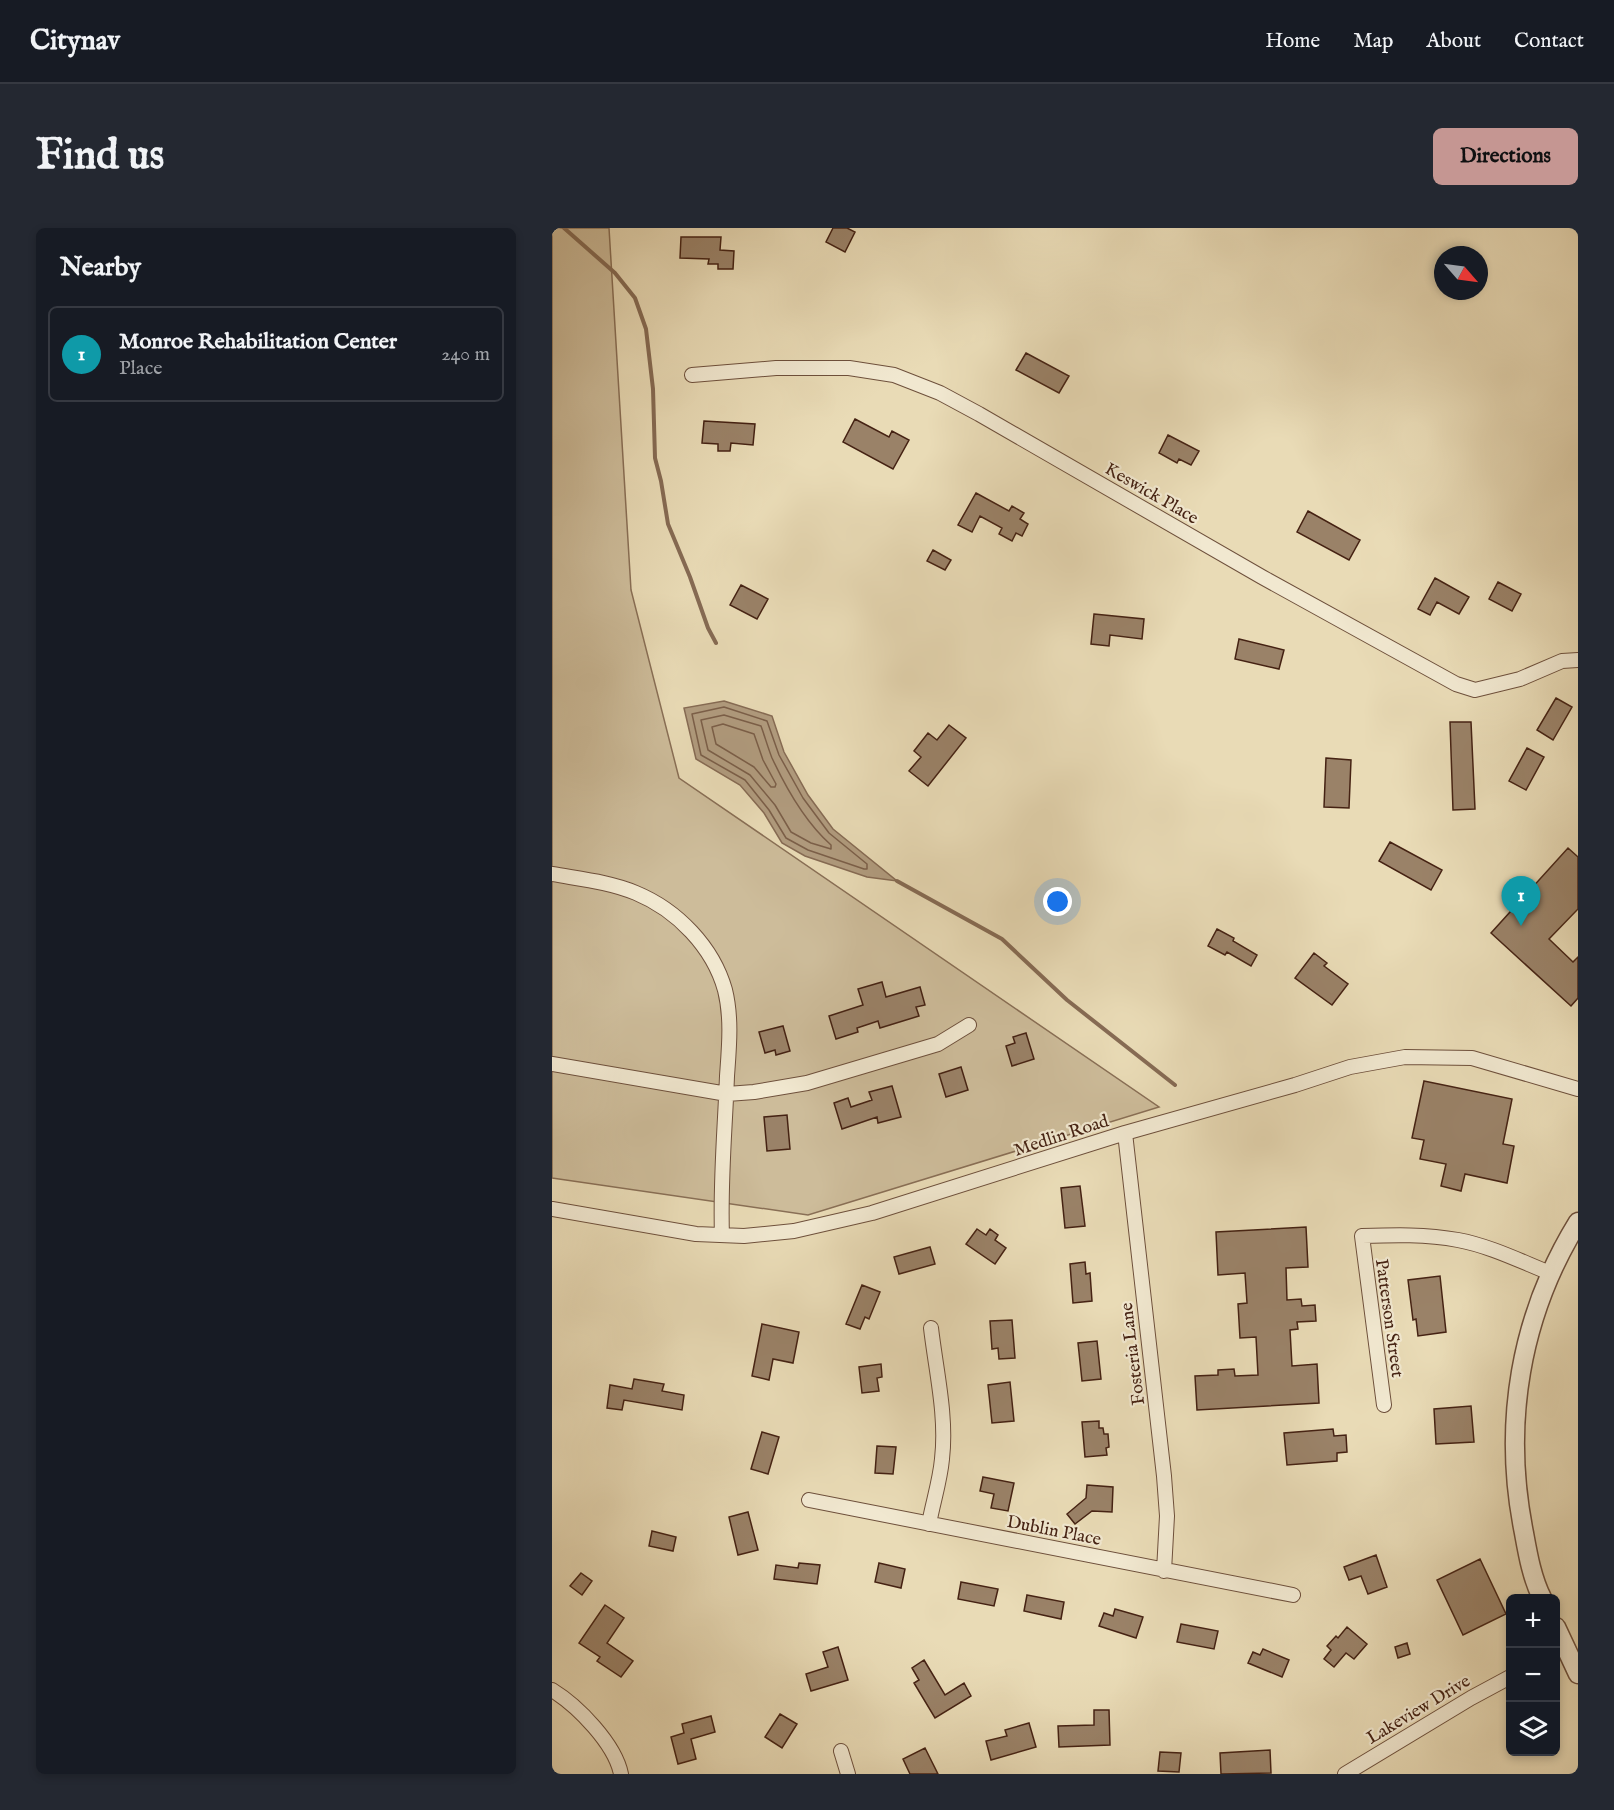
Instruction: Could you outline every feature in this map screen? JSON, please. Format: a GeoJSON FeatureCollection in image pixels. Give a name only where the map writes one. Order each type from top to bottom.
{"type":"FeatureCollection","features":[{"type":"Feature","properties":{"kind":"street","name":"Keswick Place"},"geometry":{"type":"LineString","coordinates":[[692,375],[776,368],[849,368],[894,375],[940,393],[979,414],[1262,577],[1456,684],[1475,690],[1520,679],[1562,662],[1578,660]]}},
{"type":"Feature","properties":{"kind":"street"},"geometry":{"type":"LineString","coordinates":[[552,874],[606,883],[636,892],[660,906],[689,928],[710,957],[725,990],[730,1023],[721,1203],[722,1235]]}},
{"type":"Feature","properties":{"kind":"street"},"geometry":{"type":"LineString","coordinates":[[552,1064],[727,1094],[754,1092],[807,1083],[938,1044],[969,1025]]}},
{"type":"Feature","properties":{"kind":"street","name":"Medlin Road"},"geometry":{"type":"LineString","coordinates":[[552,1209],[696,1234],[744,1236],[794,1231],[872,1213],[1125,1133],[1350,1067],[1405,1057],[1473,1058],[1578,1089]]}},
{"type":"Feature","properties":{"kind":"street","name":"Fosteria Lane"},"geometry":{"type":"LineString","coordinates":[[1125,1133],[1164,1476],[1167,1516],[1164,1570]]}},
{"type":"Feature","properties":{"kind":"street"},"geometry":{"type":"LineString","coordinates":[[1540,1594],[1529,1558],[1520,1513],[1515,1453],[1516,1415],[1521,1366],[1529,1332],[1550,1273],[1578,1222]]}},
{"type":"Feature","properties":{"kind":"street","name":"Patterson Street"},"geometry":{"type":"LineString","coordinates":[[1384,1405],[1362,1236],[1414,1235],[1459,1240],[1496,1251],[1550,1273]]}},
{"type":"Feature","properties":{"kind":"street"},"geometry":{"type":"LineString","coordinates":[[929,1524],[942,1460],[943,1440],[931,1328]]}},
{"type":"Feature","properties":{"kind":"street","name":"Dublin Place"},"geometry":{"type":"LineString","coordinates":[[808,1500],[1293,1595]]}},
{"type":"Feature","properties":{"kind":"street"},"geometry":{"type":"LineString","coordinates":[[1561,1653],[1578,1674]]}},
{"type":"Feature","properties":{"kind":"street","name":"Lakeview Drive"},"geometry":{"type":"LineString","coordinates":[[1345,1774],[1506,1679]]}},
{"type":"Feature","properties":{"kind":"street"},"geometry":{"type":"LineString","coordinates":[[552,1690],[596,1729],[621,1774]]}},
{"type":"Feature","properties":{"kind":"street"},"geometry":{"type":"LineString","coordinates":[[842,1752],[848,1774]]}},
{"type":"Feature","properties":{"kind":"shaded area"},"geometry":{"type":"Polygon","coordinates":[[[552,228],[609,228],[631,590],[679,778],[1159,1107],[808,1215],[552,1178],[552,228]]]}},
{"type":"Feature","properties":{"kind":"water"},"geometry":{"type":"Polygon","coordinates":[[[724,701],[772,716],[784,752],[808,795],[833,829],[897,881],[867,877],[805,856],[782,843],[764,813],[740,785],[696,759],[684,708],[724,701]]]}},
{"type":"Feature","properties":{"kind":"building"},"geometry":{"type":"Polygon","coordinates":[[[833,228],[847,228],[855,232],[845,252],[826,242],[833,228]]]}},
{"type":"Feature","properties":{"kind":"building"},"geometry":{"type":"Polygon","coordinates":[[[681,237],[721,237],[720,250],[734,251],[733,269],[718,269],[718,264],[708,264],[709,259],[680,258],[681,237]]]}},
{"type":"Feature","properties":{"kind":"building"},"geometry":{"type":"Polygon","coordinates":[[[1026,353],[1069,376],[1059,393],[1016,370],[1026,353]]]}},
{"type":"Feature","properties":{"kind":"building"},"geometry":{"type":"Polygon","coordinates":[[[855,419],[889,437],[892,431],[909,440],[893,469],[843,442],[855,419]]]}},
{"type":"Feature","properties":{"kind":"building"},"geometry":{"type":"Polygon","coordinates":[[[704,421],[755,424],[753,445],[731,443],[730,451],[718,451],[718,444],[702,443],[704,421]]]}},
{"type":"Feature","properties":{"kind":"building"},"geometry":{"type":"Polygon","coordinates":[[[1168,435],[1199,451],[1191,465],[1179,459],[1177,463],[1159,453],[1168,435]]]}},
{"type":"Feature","properties":{"kind":"building"},"geometry":{"type":"Polygon","coordinates":[[[976,493],[1009,511],[1012,506],[1024,513],[1020,519],[1028,524],[1022,536],[1016,533],[1012,541],[999,534],[1002,528],[980,516],[972,532],[958,525],[976,493]]]}},
{"type":"Feature","properties":{"kind":"building"},"geometry":{"type":"Polygon","coordinates":[[[1308,511],[1360,540],[1349,560],[1297,532],[1308,511]]]}},
{"type":"Feature","properties":{"kind":"building"},"geometry":{"type":"Polygon","coordinates":[[[933,550],[951,560],[945,570],[927,561],[933,550]]]}},
{"type":"Feature","properties":{"kind":"building"},"geometry":{"type":"Polygon","coordinates":[[[1435,578],[1469,597],[1459,614],[1437,602],[1430,615],[1418,609],[1435,578]]]}},
{"type":"Feature","properties":{"kind":"building"},"geometry":{"type":"Polygon","coordinates":[[[1498,582],[1521,594],[1512,611],[1489,599],[1498,582]]]}},
{"type":"Feature","properties":{"kind":"building"},"geometry":{"type":"Polygon","coordinates":[[[741,585],[768,599],[757,619],[730,605],[741,585]]]}},
{"type":"Feature","properties":{"kind":"building"},"geometry":{"type":"Polygon","coordinates":[[[1094,614],[1144,619],[1142,639],[1110,635],[1109,646],[1091,644],[1094,614]]]}},
{"type":"Feature","properties":{"kind":"building"},"geometry":{"type":"Polygon","coordinates":[[[1239,639],[1284,650],[1279,669],[1235,659],[1239,639]]]}},
{"type":"Feature","properties":{"kind":"building"},"geometry":{"type":"Polygon","coordinates":[[[1556,698],[1572,707],[1553,740],[1537,730],[1556,698]]]}},
{"type":"Feature","properties":{"kind":"building"},"geometry":{"type":"Polygon","coordinates":[[[1450,722],[1471,722],[1475,809],[1453,810],[1450,722]]]}},
{"type":"Feature","properties":{"kind":"building"},"geometry":{"type":"Polygon","coordinates":[[[949,725],[966,738],[928,786],[909,771],[921,757],[914,751],[928,733],[937,740],[949,725]]]}},
{"type":"Feature","properties":{"kind":"building"},"geometry":{"type":"Polygon","coordinates":[[[1527,748],[1544,757],[1526,790],[1509,781],[1527,748]]]}},
{"type":"Feature","properties":{"kind":"building"},"geometry":{"type":"Polygon","coordinates":[[[1326,758],[1351,760],[1349,808],[1324,807],[1326,758]]]}},
{"type":"Feature","properties":{"kind":"building"},"geometry":{"type":"Polygon","coordinates":[[[1390,842],[1442,870],[1431,890],[1379,861],[1390,842]]]}},
{"type":"Feature","properties":{"kind":"building"},"geometry":{"type":"Polygon","coordinates":[[[1568,848],[1578,857],[1578,909],[1549,939],[1573,962],[1578,957],[1578,998],[1571,1006],[1491,933],[1568,848]]]}},
{"type":"Feature","properties":{"kind":"building"},"geometry":{"type":"Polygon","coordinates":[[[1217,929],[1257,955],[1251,966],[1227,952],[1225,955],[1208,946],[1217,929]]]}},
{"type":"Feature","properties":{"kind":"building"},"geometry":{"type":"Polygon","coordinates":[[[1314,953],[1327,963],[1324,966],[1348,984],[1332,1005],[1295,978],[1314,953]]]}},
{"type":"Feature","properties":{"kind":"building"},"geometry":{"type":"Polygon","coordinates":[[[882,982],[886,997],[920,987],[925,1005],[916,1007],[919,1016],[880,1028],[878,1021],[857,1028],[858,1032],[836,1039],[829,1016],[863,1005],[858,989],[882,982]]]}},
{"type":"Feature","properties":{"kind":"building"},"geometry":{"type":"Polygon","coordinates":[[[783,1026],[790,1051],[776,1055],[775,1050],[765,1053],[759,1032],[783,1026]]]}},
{"type":"Feature","properties":{"kind":"building"},"geometry":{"type":"Polygon","coordinates":[[[1026,1033],[1034,1059],[1012,1066],[1006,1046],[1015,1043],[1013,1037],[1026,1033]]]}},
{"type":"Feature","properties":{"kind":"building"},"geometry":{"type":"Polygon","coordinates":[[[961,1067],[968,1090],[946,1097],[939,1074],[961,1067]]]}},
{"type":"Feature","properties":{"kind":"building"},"geometry":{"type":"Polygon","coordinates":[[[1424,1081],[1512,1099],[1503,1144],[1514,1146],[1507,1183],[1465,1174],[1461,1191],[1441,1186],[1446,1164],[1420,1159],[1424,1140],[1412,1138],[1424,1081]]]}},
{"type":"Feature","properties":{"kind":"building"},"geometry":{"type":"Polygon","coordinates":[[[892,1086],[901,1117],[878,1123],[877,1117],[842,1129],[834,1103],[848,1098],[851,1107],[872,1100],[869,1092],[892,1086]]]}},
{"type":"Feature","properties":{"kind":"building"},"geometry":{"type":"Polygon","coordinates":[[[787,1115],[790,1149],[767,1151],[764,1117],[787,1115]]]}},
{"type":"Feature","properties":{"kind":"building"},"geometry":{"type":"Polygon","coordinates":[[[1080,1186],[1085,1226],[1065,1228],[1061,1188],[1080,1186]]]}},
{"type":"Feature","properties":{"kind":"building"},"geometry":{"type":"Polygon","coordinates":[[[1306,1227],[1308,1267],[1286,1268],[1287,1300],[1301,1299],[1302,1306],[1315,1305],[1316,1321],[1297,1322],[1298,1329],[1290,1330],[1292,1366],[1317,1364],[1319,1403],[1197,1410],[1195,1376],[1218,1375],[1218,1370],[1234,1369],[1235,1376],[1258,1375],[1256,1337],[1240,1338],[1238,1304],[1247,1303],[1245,1273],[1218,1275],[1216,1232],[1306,1227]]]}},
{"type":"Feature","properties":{"kind":"building"},"geometry":{"type":"Polygon","coordinates":[[[977,1229],[986,1235],[990,1229],[998,1235],[995,1240],[1006,1248],[995,1264],[966,1244],[977,1229]]]}},
{"type":"Feature","properties":{"kind":"building"},"geometry":{"type":"Polygon","coordinates":[[[930,1247],[935,1264],[899,1274],[894,1257],[930,1247]]]}},
{"type":"Feature","properties":{"kind":"building"},"geometry":{"type":"Polygon","coordinates":[[[1085,1262],[1086,1274],[1090,1273],[1092,1301],[1073,1303],[1070,1264],[1085,1262]]]}},
{"type":"Feature","properties":{"kind":"building"},"geometry":{"type":"Polygon","coordinates":[[[1440,1276],[1446,1332],[1418,1336],[1416,1319],[1413,1320],[1408,1280],[1440,1276]]]}},
{"type":"Feature","properties":{"kind":"building"},"geometry":{"type":"Polygon","coordinates":[[[862,1285],[880,1292],[869,1319],[865,1317],[860,1329],[846,1324],[862,1285]]]}},
{"type":"Feature","properties":{"kind":"building"},"geometry":{"type":"Polygon","coordinates":[[[1012,1320],[1015,1358],[999,1359],[998,1348],[992,1349],[990,1321],[1012,1320]]]}},
{"type":"Feature","properties":{"kind":"building"},"geometry":{"type":"Polygon","coordinates":[[[762,1324],[799,1332],[793,1363],[773,1359],[769,1380],[752,1376],[762,1324]]]}},
{"type":"Feature","properties":{"kind":"building"},"geometry":{"type":"Polygon","coordinates":[[[1097,1341],[1101,1379],[1082,1381],[1078,1343],[1097,1341]]]}},
{"type":"Feature","properties":{"kind":"building"},"geometry":{"type":"Polygon","coordinates":[[[881,1364],[882,1377],[877,1378],[879,1391],[862,1393],[859,1367],[881,1364]]]}},
{"type":"Feature","properties":{"kind":"building"},"geometry":{"type":"Polygon","coordinates":[[[634,1379],[664,1384],[662,1391],[684,1395],[682,1410],[624,1400],[622,1410],[607,1408],[610,1385],[632,1389],[634,1379]]]}},
{"type":"Feature","properties":{"kind":"building"},"geometry":{"type":"Polygon","coordinates":[[[1010,1382],[1014,1421],[992,1423],[988,1385],[1010,1382]]]}},
{"type":"Feature","properties":{"kind":"building"},"geometry":{"type":"Polygon","coordinates":[[[1471,1406],[1474,1442],[1436,1444],[1434,1409],[1471,1406]]]}},
{"type":"Feature","properties":{"kind":"building"},"geometry":{"type":"Polygon","coordinates":[[[1099,1421],[1099,1428],[1103,1428],[1104,1434],[1108,1434],[1107,1455],[1085,1457],[1082,1422],[1099,1421]]]}},
{"type":"Feature","properties":{"kind":"building"},"geometry":{"type":"Polygon","coordinates":[[[1333,1429],[1334,1436],[1346,1435],[1347,1452],[1337,1453],[1337,1461],[1287,1465],[1284,1433],[1333,1429]]]}},
{"type":"Feature","properties":{"kind":"building"},"geometry":{"type":"Polygon","coordinates":[[[762,1432],[779,1437],[768,1474],[751,1469],[762,1432]]]}},
{"type":"Feature","properties":{"kind":"building"},"geometry":{"type":"Polygon","coordinates":[[[877,1446],[896,1447],[893,1474],[875,1473],[877,1446]]]}},
{"type":"Feature","properties":{"kind":"building"},"geometry":{"type":"Polygon","coordinates":[[[983,1477],[1014,1483],[1008,1511],[991,1508],[994,1494],[980,1491],[983,1477]]]}},
{"type":"Feature","properties":{"kind":"building"},"geometry":{"type":"Polygon","coordinates":[[[1087,1485],[1113,1487],[1112,1512],[1092,1511],[1075,1524],[1067,1514],[1086,1498],[1087,1485]]]}},
{"type":"Feature","properties":{"kind":"building"},"geometry":{"type":"Polygon","coordinates":[[[748,1512],[758,1550],[738,1555],[729,1517],[748,1512]]]}},
{"type":"Feature","properties":{"kind":"building"},"geometry":{"type":"Polygon","coordinates":[[[652,1531],[676,1537],[673,1551],[649,1546],[652,1531]]]}},
{"type":"Feature","properties":{"kind":"building"},"geometry":{"type":"Polygon","coordinates":[[[1376,1555],[1387,1587],[1368,1594],[1361,1576],[1349,1580],[1344,1567],[1376,1555]]]}},
{"type":"Feature","properties":{"kind":"building"},"geometry":{"type":"Polygon","coordinates":[[[1480,1559],[1506,1614],[1463,1635],[1437,1580],[1480,1559]]]}},
{"type":"Feature","properties":{"kind":"building"},"geometry":{"type":"Polygon","coordinates":[[[799,1563],[820,1565],[817,1584],[774,1579],[776,1565],[798,1568],[799,1563]]]}},
{"type":"Feature","properties":{"kind":"building"},"geometry":{"type":"Polygon","coordinates":[[[879,1563],[905,1569],[901,1588],[875,1582],[879,1563]]]}},
{"type":"Feature","properties":{"kind":"building"},"geometry":{"type":"Polygon","coordinates":[[[581,1573],[592,1581],[582,1595],[570,1586],[581,1573]]]}},
{"type":"Feature","properties":{"kind":"building"},"geometry":{"type":"Polygon","coordinates":[[[961,1582],[998,1589],[994,1606],[958,1599],[961,1582]]]}},
{"type":"Feature","properties":{"kind":"building"},"geometry":{"type":"Polygon","coordinates":[[[1027,1595],[1064,1602],[1061,1619],[1024,1611],[1027,1595]]]}},
{"type":"Feature","properties":{"kind":"building"},"geometry":{"type":"Polygon","coordinates":[[[605,1605],[624,1618],[607,1643],[633,1661],[621,1677],[597,1661],[600,1657],[579,1643],[605,1605]]]}},
{"type":"Feature","properties":{"kind":"building"},"geometry":{"type":"Polygon","coordinates":[[[1115,1609],[1143,1617],[1136,1638],[1099,1626],[1104,1613],[1113,1616],[1115,1609]]]}},
{"type":"Feature","properties":{"kind":"building"},"geometry":{"type":"Polygon","coordinates":[[[1181,1624],[1218,1631],[1214,1649],[1177,1642],[1181,1624]]]}},
{"type":"Feature","properties":{"kind":"building"},"geometry":{"type":"Polygon","coordinates":[[[1347,1627],[1367,1644],[1354,1659],[1346,1653],[1334,1667],[1324,1659],[1331,1650],[1327,1646],[1347,1627]]]}},
{"type":"Feature","properties":{"kind":"building"},"geometry":{"type":"Polygon","coordinates":[[[1407,1643],[1410,1654],[1398,1658],[1395,1647],[1407,1643]]]}},
{"type":"Feature","properties":{"kind":"building"},"geometry":{"type":"Polygon","coordinates":[[[838,1647],[848,1680],[811,1691],[806,1674],[828,1667],[823,1652],[838,1647]]]}},
{"type":"Feature","properties":{"kind":"building"},"geometry":{"type":"Polygon","coordinates":[[[1263,1649],[1289,1660],[1282,1677],[1248,1663],[1253,1652],[1260,1655],[1263,1649]]]}},
{"type":"Feature","properties":{"kind":"building"},"geometry":{"type":"Polygon","coordinates":[[[924,1660],[945,1695],[964,1683],[971,1696],[935,1718],[914,1683],[919,1680],[912,1668],[924,1660]]]}},
{"type":"Feature","properties":{"kind":"building"},"geometry":{"type":"Polygon","coordinates":[[[1094,1710],[1109,1710],[1110,1745],[1059,1747],[1058,1726],[1094,1725],[1094,1710]]]}},
{"type":"Feature","properties":{"kind":"building"},"geometry":{"type":"Polygon","coordinates":[[[780,1714],[797,1724],[782,1748],[765,1737],[780,1714]]]}},
{"type":"Feature","properties":{"kind":"building"},"geometry":{"type":"Polygon","coordinates":[[[711,1716],[715,1732],[691,1739],[696,1759],[678,1764],[671,1737],[684,1733],[682,1724],[711,1716]]]}},
{"type":"Feature","properties":{"kind":"building"},"geometry":{"type":"Polygon","coordinates":[[[1029,1723],[1036,1747],[991,1760],[986,1741],[1007,1736],[1005,1730],[1029,1723]]]}},
{"type":"Feature","properties":{"kind":"building"},"geometry":{"type":"Polygon","coordinates":[[[925,1748],[938,1774],[910,1774],[903,1759],[925,1748]]]}},
{"type":"Feature","properties":{"kind":"building"},"geometry":{"type":"Polygon","coordinates":[[[1270,1750],[1271,1773],[1221,1774],[1220,1753],[1270,1750]]]}},
{"type":"Feature","properties":{"kind":"building"},"geometry":{"type":"Polygon","coordinates":[[[1160,1752],[1181,1753],[1179,1772],[1158,1771],[1160,1752]]]}},
{"type":"Feature","properties":{"kind":"waterway"},"geometry":{"type":"LineString","coordinates":[[564,228],[615,273],[635,298],[646,329],[653,389],[655,458],[668,524],[708,628],[716,643]]}},
{"type":"Feature","properties":{"kind":"waterway"},"geometry":{"type":"LineString","coordinates":[[897,881],[1002,939],[1067,1000],[1175,1085]]}},
{"type":"Feature","properties":{"kind":"place","name":"Monroe Rehabilitation Center"},"geometry":{"type":"Point","coordinates":[1521,926]}}]}
